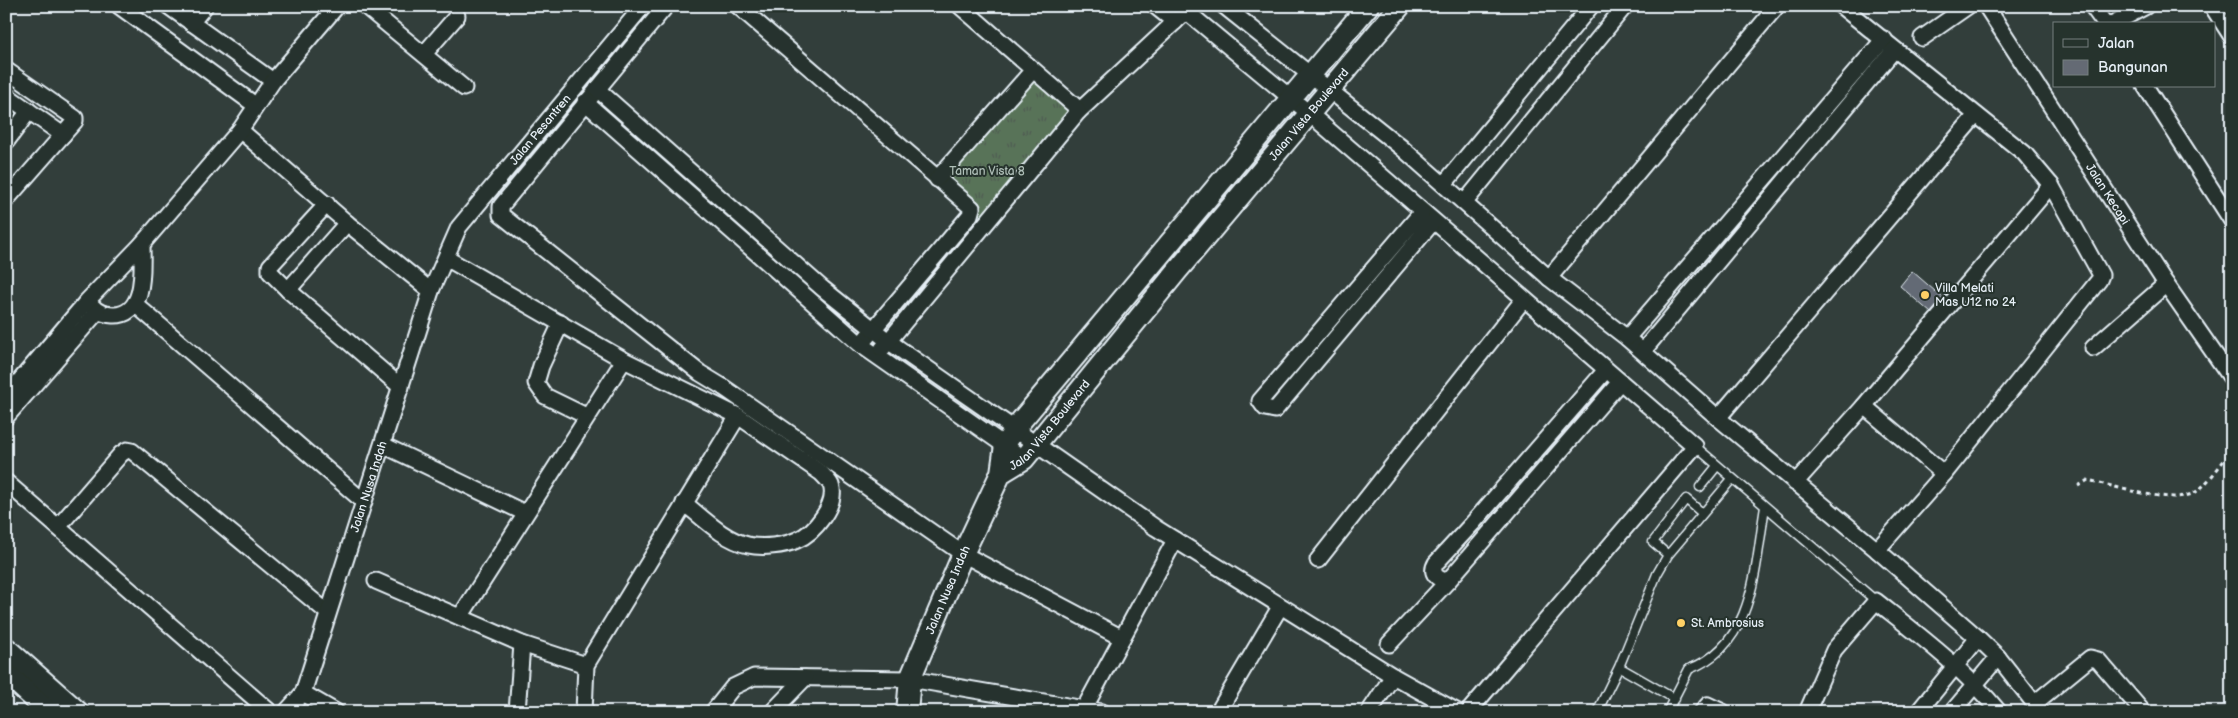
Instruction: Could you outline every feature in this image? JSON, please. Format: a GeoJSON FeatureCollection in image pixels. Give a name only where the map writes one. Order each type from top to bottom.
{"type":"FeatureCollection","features":[{"type":"Feature","properties":{"kind":"street"},"geometry":{"type":"LineString","coordinates":[[119,6],[255,105]]}},
{"type":"Feature","properties":{"kind":"street"},"geometry":{"type":"LineString","coordinates":[[168,6],[273,81]]}},
{"type":"Feature","properties":{"kind":"street"},"geometry":{"type":"LineString","coordinates":[[191,23],[205,6]]}},
{"type":"Feature","properties":{"kind":"street"},"geometry":{"type":"LineString","coordinates":[[6,396],[87,301],[142,244],[240,130],[255,105],[273,81],[337,6]]}},
{"type":"Feature","properties":{"kind":"street"},"geometry":{"type":"LineString","coordinates":[[365,6],[464,88]]}},
{"type":"Feature","properties":{"kind":"street","name":"Jalan Pesantren"},"geometry":{"type":"LineString","coordinates":[[447,254],[459,227],[643,6]]}},
{"type":"Feature","properties":{"kind":"street"},"geometry":{"type":"LineString","coordinates":[[666,6],[585,102],[502,206],[501,215],[700,374],[723,387],[964,554],[1122,638]]}},
{"type":"Feature","properties":{"kind":"street"},"geometry":{"type":"LineString","coordinates":[[738,6],[972,208],[972,212],[861,345]]}},
{"type":"Feature","properties":{"kind":"street"},"geometry":{"type":"LineString","coordinates":[[960,6],[1075,106],[1078,112]]}},
{"type":"Feature","properties":{"kind":"street"},"geometry":{"type":"LineString","coordinates":[[1155,6],[1175,22]]}},
{"type":"Feature","properties":{"kind":"street"},"geometry":{"type":"LineString","coordinates":[[1224,6],[1330,89],[1465,202],[1549,278],[1627,338],[1718,418],[1877,550],[1998,657],[2038,708],[2090,658],[2098,660],[2143,712]]}},
{"type":"Feature","properties":{"kind":"street","name":"Jalan Vista Boulevard"},"geometry":{"type":"LineString","coordinates":[[1002,473],[1010,437],[1368,6]]}},
{"type":"Feature","properties":{"kind":"street","name":"Jalan Vista Boulevard"},"geometry":{"type":"LineString","coordinates":[[1002,473],[1030,451],[1177,271],[1400,6]]}},
{"type":"Feature","properties":{"kind":"street"},"geometry":{"type":"LineString","coordinates":[[1444,184],[1591,6]]}},
{"type":"Feature","properties":{"kind":"street"},"geometry":{"type":"LineString","coordinates":[[1465,202],[1625,6]]}},
{"type":"Feature","properties":{"kind":"street"},"geometry":{"type":"LineString","coordinates":[[1549,278],[1777,6]]}},
{"type":"Feature","properties":{"kind":"street"},"geometry":{"type":"LineString","coordinates":[[1842,6],[2024,153],[2052,185],[2101,271],[2099,280],[1944,474],[1877,550]]}},
{"type":"Feature","properties":{"kind":"street"},"geometry":{"type":"LineString","coordinates":[[1922,38],[1968,6]]}},
{"type":"Feature","properties":{"kind":"street","name":"Jalan Kecapi"},"geometry":{"type":"LineString","coordinates":[[1986,6],[2166,284],[2232,379]]}},
{"type":"Feature","properties":{"kind":"street"},"geometry":{"type":"LineString","coordinates":[[2092,6],[2103,22]]}},
{"type":"Feature","properties":{"kind":"street"},"geometry":{"type":"LineString","coordinates":[[2116,22],[2146,6]]}},
{"type":"Feature","properties":{"kind":"street"},"geometry":{"type":"LineString","coordinates":[[2212,6],[2231,36]]}},
{"type":"Feature","properties":{"kind":"street"},"geometry":{"type":"LineString","coordinates":[[877,357],[888,341],[1078,112],[1189,9],[1694,446],[1468,712]]}},
{"type":"Feature","properties":{"kind":"street"},"geometry":{"type":"LineString","coordinates":[[424,54],[457,16]]}},
{"type":"Feature","properties":{"kind":"street"},"geometry":{"type":"LineString","coordinates":[[1627,338],[1889,44]]}},
{"type":"Feature","properties":{"kind":"street"},"geometry":{"type":"LineString","coordinates":[[1643,352],[1889,44]]}},
{"type":"Feature","properties":{"kind":"street"},"geometry":{"type":"LineString","coordinates":[[1556,48],[1577,65]]}},
{"type":"Feature","properties":{"kind":"street"},"geometry":{"type":"LineString","coordinates":[[6,70],[75,118],[73,125],[6,200]]}},
{"type":"Feature","properties":{"kind":"street"},"geometry":{"type":"LineString","coordinates":[[937,179],[1033,70]]}},
{"type":"Feature","properties":{"kind":"street"},"geometry":{"type":"LineString","coordinates":[[2146,88],[2232,221]]}},
{"type":"Feature","properties":{"kind":"street"},"geometry":{"type":"LineString","coordinates":[[597,89],[872,330],[1010,437],[1280,607],[1393,676],[1458,712]]}},
{"type":"Feature","properties":{"kind":"street"},"geometry":{"type":"LineString","coordinates":[[6,95],[63,135]]}},
{"type":"Feature","properties":{"kind":"street"},"geometry":{"type":"LineString","coordinates":[[585,102],[861,345],[877,357],[1010,437]]}},
{"type":"Feature","properties":{"kind":"street"},"geometry":{"type":"LineString","coordinates":[[6,142],[29,111]]}},
{"type":"Feature","properties":{"kind":"street"},"geometry":{"type":"LineString","coordinates":[[1718,418],[1976,115]]}},
{"type":"Feature","properties":{"kind":"street"},"geometry":{"type":"LineString","coordinates":[[240,130],[347,223],[431,291]]}},
{"type":"Feature","properties":{"kind":"street"},"geometry":{"type":"LineString","coordinates":[[1795,483],[1864,406],[2052,185]]}},
{"type":"Feature","properties":{"kind":"street"},"geometry":{"type":"LineString","coordinates":[[327,204],[270,266],[270,272],[288,290],[400,387]]}},
{"type":"Feature","properties":{"kind":"street"},"geometry":{"type":"LineString","coordinates":[[1428,217],[1275,410],[1265,408],[1260,401],[1428,217]]}},
{"type":"Feature","properties":{"kind":"street"},"geometry":{"type":"LineString","coordinates":[[288,290],[347,223]]}},
{"type":"Feature","properties":{"kind":"street"},"geometry":{"type":"LineString","coordinates":[[87,301],[98,312],[116,315],[126,313],[135,304],[142,274],[142,244]]}},
{"type":"Feature","properties":{"kind":"street"},"geometry":{"type":"LineString","coordinates":[[447,254],[560,324],[624,360],[738,416],[821,473],[831,485],[832,503],[820,521],[798,540],[774,545],[750,545],[732,540],[684,503]]}},
{"type":"Feature","properties":{"kind":"street","name":"Jalan Nusa Indah"},"geometry":{"type":"LineString","coordinates":[[286,712],[303,693],[327,612],[383,445],[431,291],[447,254]]}},
{"type":"Feature","properties":{"kind":"street"},"geometry":{"type":"LineString","coordinates":[[2093,348],[2166,284]]}},
{"type":"Feature","properties":{"kind":"street"},"geometry":{"type":"LineString","coordinates":[[1318,560],[1524,299]]}},
{"type":"Feature","properties":{"kind":"street"},"geometry":{"type":"LineString","coordinates":[[135,304],[363,501]]}},
{"type":"Feature","properties":{"kind":"street"},"geometry":{"type":"LineString","coordinates":[[6,417],[98,312]]}},
{"type":"Feature","properties":{"kind":"street"},"geometry":{"type":"LineString","coordinates":[[560,324],[541,366],[536,383],[546,396],[586,416]]}},
{"type":"Feature","properties":{"kind":"street"},"geometry":{"type":"LineString","coordinates":[[460,617],[586,416],[624,360]]}},
{"type":"Feature","properties":{"kind":"street"},"geometry":{"type":"LineString","coordinates":[[1448,581],[1441,580],[1434,574],[1433,567],[1606,370]]}},
{"type":"Feature","properties":{"kind":"street"},"geometry":{"type":"LineString","coordinates":[[1390,644],[1448,581],[1620,382]]}},
{"type":"Feature","properties":{"kind":"street"},"geometry":{"type":"LineString","coordinates":[[1864,406],[1944,474]]}},
{"type":"Feature","properties":{"kind":"street"},"geometry":{"type":"LineString","coordinates":[[584,712],[586,665],[738,416]]}},
{"type":"Feature","properties":{"kind":"street"},"geometry":{"type":"LineString","coordinates":[[383,445],[525,513]]}},
{"type":"Feature","properties":{"kind":"street"},"geometry":{"type":"LineString","coordinates":[[58,527],[121,454],[127,450],[132,451],[327,612]]}},
{"type":"Feature","properties":{"kind":"street","name":"Jalan Nusa Indah"},"geometry":{"type":"LineString","coordinates":[[907,712],[910,680],[964,554],[1002,473]]}},
{"type":"Feature","properties":{"kind":"street"},"geometry":{"type":"LineString","coordinates":[[6,482],[270,712]]}},
{"type":"Feature","properties":{"kind":"street"},"geometry":{"type":"LineString","coordinates":[[1084,709],[1175,540]]}},
{"type":"Feature","properties":{"kind":"street"},"geometry":{"type":"LineString","coordinates":[[376,581],[522,644],[586,665]]}},
{"type":"Feature","properties":{"kind":"street"},"geometry":{"type":"LineString","coordinates":[[1807,712],[1834,650],[1876,601],[1956,665],[1976,684],[1999,712]]}},
{"type":"Feature","properties":{"kind":"street"},"geometry":{"type":"LineString","coordinates":[[1218,712],[1280,607]]}},
{"type":"Feature","properties":{"kind":"street"},"geometry":{"type":"LineString","coordinates":[[1918,712],[1978,638]]}},
{"type":"Feature","properties":{"kind":"street"},"geometry":{"type":"LineString","coordinates":[[517,712],[522,644]]}},
{"type":"Feature","properties":{"kind":"street"},"geometry":{"type":"LineString","coordinates":[[6,648],[78,712]]}},
{"type":"Feature","properties":{"kind":"street"},"geometry":{"type":"LineString","coordinates":[[1952,712],[1998,657]]}},
{"type":"Feature","properties":{"kind":"street"},"geometry":{"type":"LineString","coordinates":[[6,673],[49,712]]}},
{"type":"Feature","properties":{"kind":"street"},"geometry":{"type":"LineString","coordinates":[[713,712],[733,687],[754,676],[910,680],[1102,712]]}},
{"type":"Feature","properties":{"kind":"street"},"geometry":{"type":"LineString","coordinates":[[1369,712],[1393,676]]}},
{"type":"Feature","properties":{"kind":"street"},"geometry":{"type":"LineString","coordinates":[[772,712],[805,678]]}},
{"type":"Feature","properties":{"kind":"street"},"geometry":{"type":"LineString","coordinates":[[303,693],[336,712]]}},
{"type":"Feature","properties":{"kind":"street"},"geometry":{"type":"LineString","coordinates":[[1702,712],[1708,705],[1723,712]]}},
{"type":"Feature","properties":{"kind":"lane"},"geometry":{"type":"LineString","coordinates":[[1694,446],[1876,601]]}},
{"type":"Feature","properties":{"kind":"lane"},"geometry":{"type":"LineString","coordinates":[[1700,487],[1717,466]]}},
{"type":"Feature","properties":{"kind":"lane"},"geometry":{"type":"LineString","coordinates":[[1598,712],[1620,667],[1638,617],[1668,555],[1732,479]]}},
{"type":"Feature","properties":{"kind":"lane"},"geometry":{"type":"LineString","coordinates":[[1668,555],[1653,542],[1686,499],[1702,513]]}},
{"type":"Feature","properties":{"kind":"lane"},"geometry":{"type":"LineString","coordinates":[[1667,712],[1689,669],[1704,664],[1723,647],[1741,622],[1748,607],[1764,507]]}},
{"type":"Feature","properties":{"kind":"lane"},"geometry":{"type":"LineString","coordinates":[[1620,667],[1675,699]]}},
{"type":"Feature","properties":{"kind":"path"},"geometry":{"type":"LineString","coordinates":[[2078,486],[2088,480],[2160,496],[2183,497],[2196,493],[2232,450]]}},
{"type":"Feature","properties":{"kind":"green space","name":"Taman Vista 8"},"geometry":{"type":"Polygon","coordinates":[[[1033,70],[1078,112],[987,221],[937,179],[1033,70]]]}},
{"type":"Feature","properties":{"kind":"building","name":"Villa Melati Mas U12 no 24"},"geometry":{"type":"Polygon","coordinates":[[[1912,271],[1943,298],[1931,313],[1900,286],[1912,271]]]}},
{"type":"Feature","properties":{"kind":"place","name":"Villa Melati Mas U12 no 24"},"geometry":{"type":"Point","coordinates":[1925,295]}},
{"type":"Feature","properties":{"kind":"place","name":"St. Ambrosius"},"geometry":{"type":"Point","coordinates":[1681,623]}}]}
